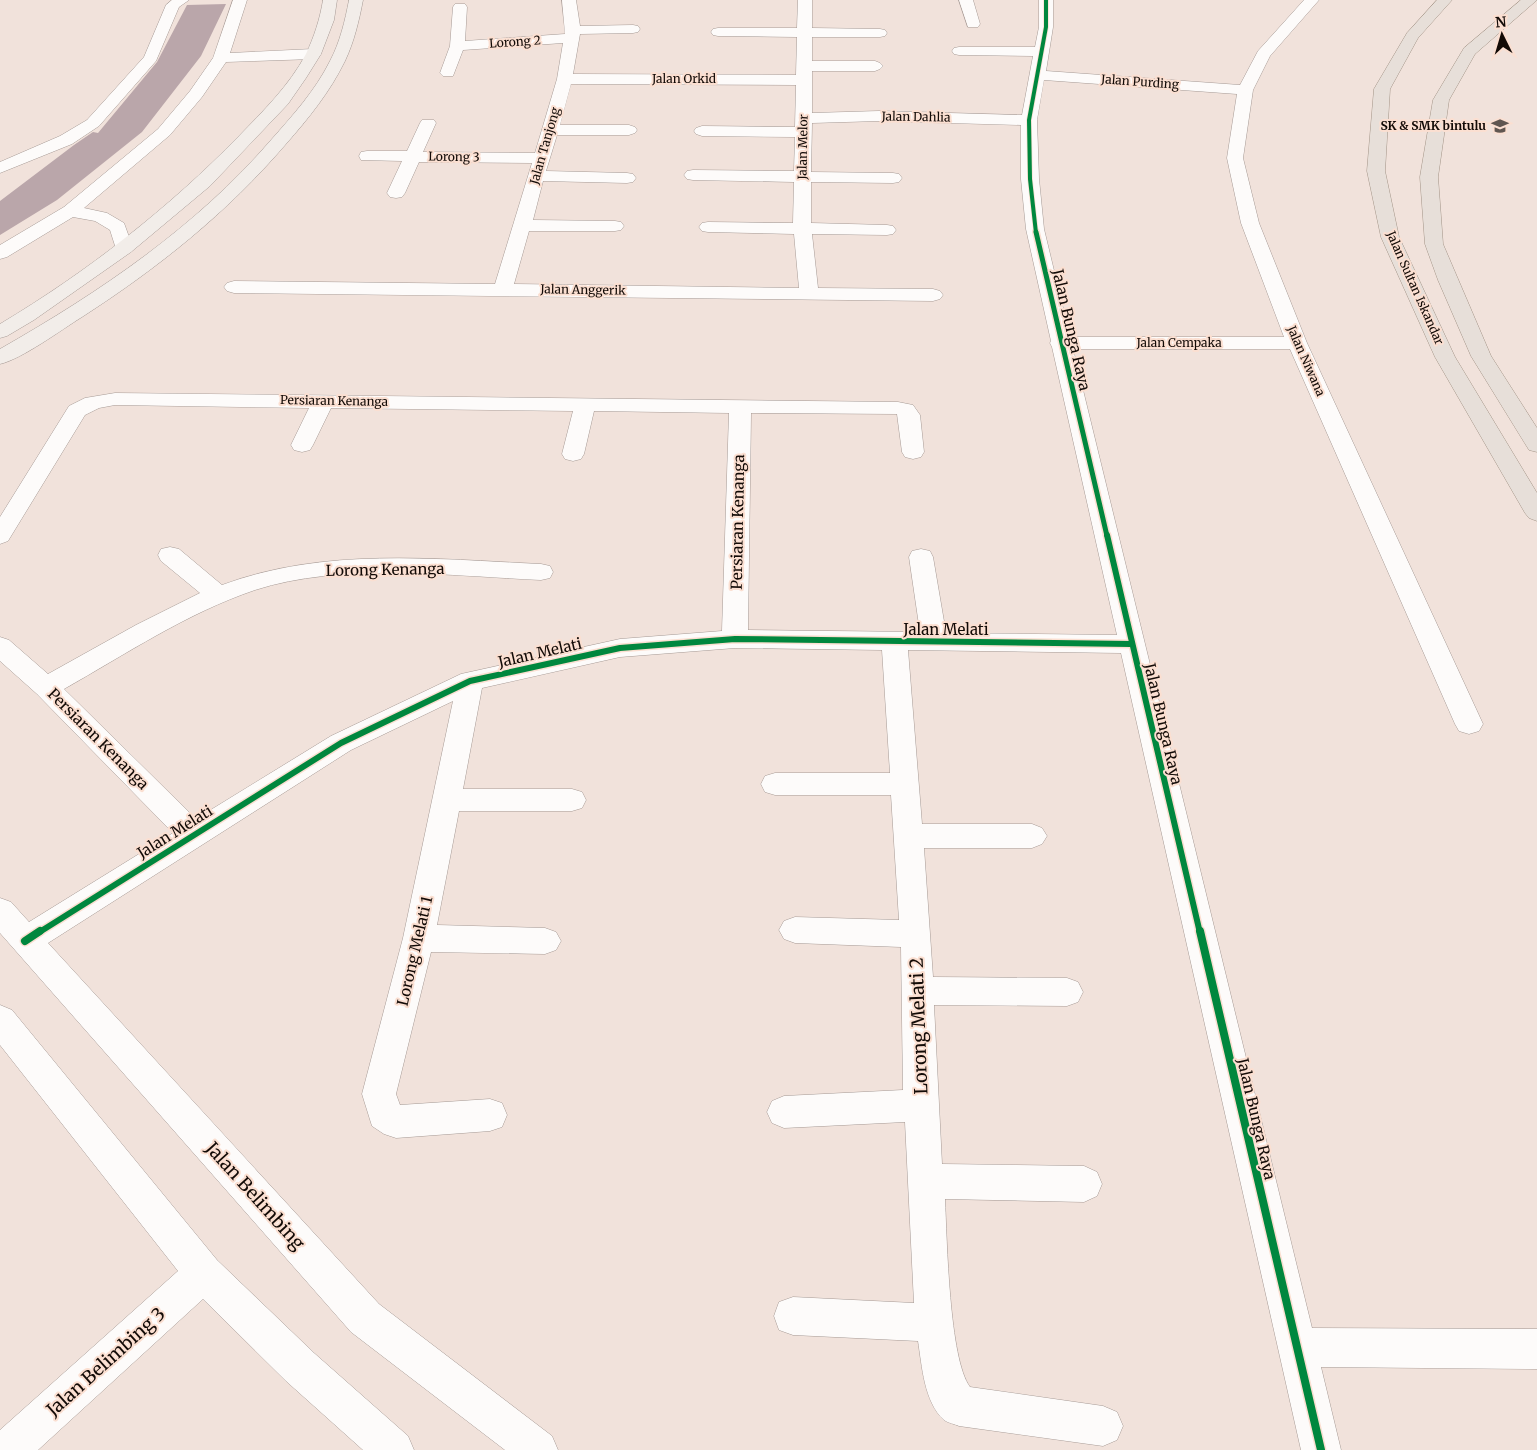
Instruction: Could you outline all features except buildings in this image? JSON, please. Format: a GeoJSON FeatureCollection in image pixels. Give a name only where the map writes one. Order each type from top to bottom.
{"type":"FeatureCollection","features":[{"type":"Feature","properties":{"kind":"main road"},"geometry":{"type":"LineString","coordinates":[[0,332],[27,316],[124,248],[204,182],[282,100],[313,54],[327,20],[330,0]]}},
{"type":"Feature","properties":{"kind":"main road"},"geometry":{"type":"LineString","coordinates":[[0,358],[59,325],[171,247],[243,183],[305,113],[326,84],[342,51],[354,14],[356,0]]}},
{"type":"Feature","properties":{"kind":"main road","name":"Jalan Sultan Iskandar"},"geometry":{"type":"LineString","coordinates":[[1445,0],[1412,36],[1382,89],[1376,170],[1390,237],[1442,348],[1478,415],[1537,513]]}},
{"type":"Feature","properties":{"kind":"main road"},"geometry":{"type":"LineString","coordinates":[[1530,0],[1469,51],[1441,100],[1429,177],[1434,244],[1448,280],[1481,356],[1537,444]]}},
{"type":"Feature","properties":{"kind":"street"},"geometry":{"type":"LineString","coordinates":[[0,168],[66,140],[92,123],[151,58],[173,5],[182,0]]}},
{"type":"Feature","properties":{"kind":"street"},"geometry":{"type":"LineString","coordinates":[[0,254],[70,212],[164,132],[196,94],[221,58],[240,0]]}},
{"type":"Feature","properties":{"kind":"street","name":"Jalan Tanjong"},"geometry":{"type":"LineString","coordinates":[[503,289],[565,79],[573,34],[569,0]]}},
{"type":"Feature","properties":{"kind":"street","name":"Jalan Melor"},"geometry":{"type":"LineString","coordinates":[[804,0],[802,227],[809,293]]}},
{"type":"Feature","properties":{"kind":"street"},"geometry":{"type":"LineString","coordinates":[[966,0],[973,24]]}},
{"type":"Feature","properties":{"kind":"street","name":"Jalan Bunga Raya"},"geometry":{"type":"LineString","coordinates":[[1046,0],[1046,27],[1029,120],[1030,179],[1035,229],[1060,343],[1321,1450]]}},
{"type":"Feature","properties":{"kind":"street","name":"Jalan Niwana"},"geometry":{"type":"LineString","coordinates":[[1312,0],[1263,54],[1245,90],[1235,158],[1250,223],[1297,343],[1469,724]]}},
{"type":"Feature","properties":{"kind":"street"},"geometry":{"type":"LineString","coordinates":[[448,73],[457,46],[460,7]]}},
{"type":"Feature","properties":{"kind":"street","name":"Lorong 2"},"geometry":{"type":"LineString","coordinates":[[457,46],[633,29]]}},
{"type":"Feature","properties":{"kind":"street"},"geometry":{"type":"LineString","coordinates":[[718,32],[880,33]]}},
{"type":"Feature","properties":{"kind":"street","name":"Jalan Purding"},"geometry":{"type":"LineString","coordinates":[[959,51],[1038,64],[1245,90]]}},
{"type":"Feature","properties":{"kind":"street"},"geometry":{"type":"LineString","coordinates":[[221,58],[313,54]]}},
{"type":"Feature","properties":{"kind":"street","name":"Jalan Orkid"},"geometry":{"type":"LineString","coordinates":[[565,79],[804,73],[875,66]]}},
{"type":"Feature","properties":{"kind":"street","name":"Jalan Dahlia"},"geometry":{"type":"LineString","coordinates":[[702,131],[803,125],[879,116],[1029,120]]}},
{"type":"Feature","properties":{"kind":"street"},"geometry":{"type":"LineString","coordinates":[[396,193],[411,156],[428,123]]}},
{"type":"Feature","properties":{"kind":"street"},"geometry":{"type":"LineString","coordinates":[[549,130],[629,130]]}},
{"type":"Feature","properties":{"kind":"street","name":"Lorong 3"},"geometry":{"type":"LineString","coordinates":[[367,156],[541,158]]}},
{"type":"Feature","properties":{"kind":"street"},"geometry":{"type":"LineString","coordinates":[[693,175],[893,178]]}},
{"type":"Feature","properties":{"kind":"street"},"geometry":{"type":"LineString","coordinates":[[536,176],[627,178]]}},
{"type":"Feature","properties":{"kind":"street"},"geometry":{"type":"LineString","coordinates":[[70,212],[101,217],[118,227],[124,248]]}},
{"type":"Feature","properties":{"kind":"street"},"geometry":{"type":"LineString","coordinates":[[521,225],[616,226]]}},
{"type":"Feature","properties":{"kind":"street"},"geometry":{"type":"LineString","coordinates":[[708,227],[802,227],[887,230]]}},
{"type":"Feature","properties":{"kind":"street","name":"Jalan Anggerik"},"geometry":{"type":"LineString","coordinates":[[234,287],[933,295]]}},
{"type":"Feature","properties":{"kind":"street","name":"Jalan Cempaka"},"geometry":{"type":"LineString","coordinates":[[1060,343],[1297,343]]}},
{"type":"Feature","properties":{"kind":"street","name":"Persiaran Kenanga"},"geometry":{"type":"LineString","coordinates":[[0,536],[77,411],[93,403],[115,399],[898,408],[905,410],[909,415],[913,452]]}},
{"type":"Feature","properties":{"kind":"street"},"geometry":{"type":"LineString","coordinates":[[302,445],[322,401]]}},
{"type":"Feature","properties":{"kind":"street"},"geometry":{"type":"LineString","coordinates":[[574,454],[585,405]]}},
{"type":"Feature","properties":{"kind":"street","name":"Persiaran Kenanga"},"geometry":{"type":"LineString","coordinates":[[735,639],[740,406]]}},
{"type":"Feature","properties":{"kind":"street"},"geometry":{"type":"LineString","coordinates":[[170,554],[218,595]]}},
{"type":"Feature","properties":{"kind":"street"},"geometry":{"type":"LineString","coordinates":[[921,557],[935,642]]}},
{"type":"Feature","properties":{"kind":"street","name":"Lorong Kenanga"},"geometry":{"type":"LineString","coordinates":[[46,687],[193,606],[259,581],[330,569],[378,567],[541,572]]}},
{"type":"Feature","properties":{"kind":"street","name":"Jalan Melati"},"geometry":{"type":"LineString","coordinates":[[25,941],[341,743],[470,682],[620,648],[735,639],[1131,644]]}},
{"type":"Feature","properties":{"kind":"street","name":"Lorong Melati 2"},"geometry":{"type":"LineString","coordinates":[[894,642],[916,934],[921,1105],[934,1323],[943,1375],[948,1391],[958,1406],[1103,1426]]}},
{"type":"Feature","properties":{"kind":"street","name":"Persiaran Kenanga"},"geometry":{"type":"LineString","coordinates":[[0,646],[46,687],[194,835]]}},
{"type":"Feature","properties":{"kind":"street","name":"Lorong Melati 1"},"geometry":{"type":"LineString","coordinates":[[470,682],[419,938],[379,1094],[384,1114],[396,1122],[490,1116]]}},
{"type":"Feature","properties":{"kind":"street"},"geometry":{"type":"LineString","coordinates":[[774,784],[904,784]]}},
{"type":"Feature","properties":{"kind":"street"},"geometry":{"type":"LineString","coordinates":[[447,800],[572,800]]}},
{"type":"Feature","properties":{"kind":"street"},"geometry":{"type":"LineString","coordinates":[[909,836],[1032,836]]}},
{"type":"Feature","properties":{"kind":"street","name":"Jalan Belimbing"},"geometry":{"type":"LineString","coordinates":[[0,911],[365,1318],[538,1450]]}},
{"type":"Feature","properties":{"kind":"street"},"geometry":{"type":"LineString","coordinates":[[795,930],[916,934]]}},
{"type":"Feature","properties":{"kind":"street"},"geometry":{"type":"LineString","coordinates":[[419,938],[546,940]]}},
{"type":"Feature","properties":{"kind":"street"},"geometry":{"type":"LineString","coordinates":[[918,991],[1067,992]]}},
{"type":"Feature","properties":{"kind":"street"},"geometry":{"type":"LineString","coordinates":[[0,1020],[204,1273],[300,1367],[394,1450]]}},
{"type":"Feature","properties":{"kind":"street"},"geometry":{"type":"LineString","coordinates":[[784,1112],[921,1105]]}},
{"type":"Feature","properties":{"kind":"street"},"geometry":{"type":"LineString","coordinates":[[926,1181],[1084,1184]]}},
{"type":"Feature","properties":{"kind":"street","name":"Jalan Belimbing 3"},"geometry":{"type":"LineString","coordinates":[[8,1450],[204,1273]]}},
{"type":"Feature","properties":{"kind":"street"},"geometry":{"type":"LineString","coordinates":[[792,1316],[934,1323]]}},
{"type":"Feature","properties":{"kind":"street"},"geometry":{"type":"LineString","coordinates":[[1296,1347],[1537,1348]]}},
{"type":"Feature","properties":{"kind":"cycle path"},"geometry":{"type":"LineString","coordinates":[[1046,0],[1046,27],[1029,120],[1030,179],[1035,229],[1321,1450]]}},
{"type":"Feature","properties":{"kind":"cycle path"},"geometry":{"type":"LineString","coordinates":[[25,941],[341,743],[470,681],[620,648],[735,639],[1131,644]]}},
{"type":"Feature","properties":{"kind":"place","name":"SK & SMK bintulu"},"geometry":{"type":"Point","coordinates":[1500,126]}}]}
